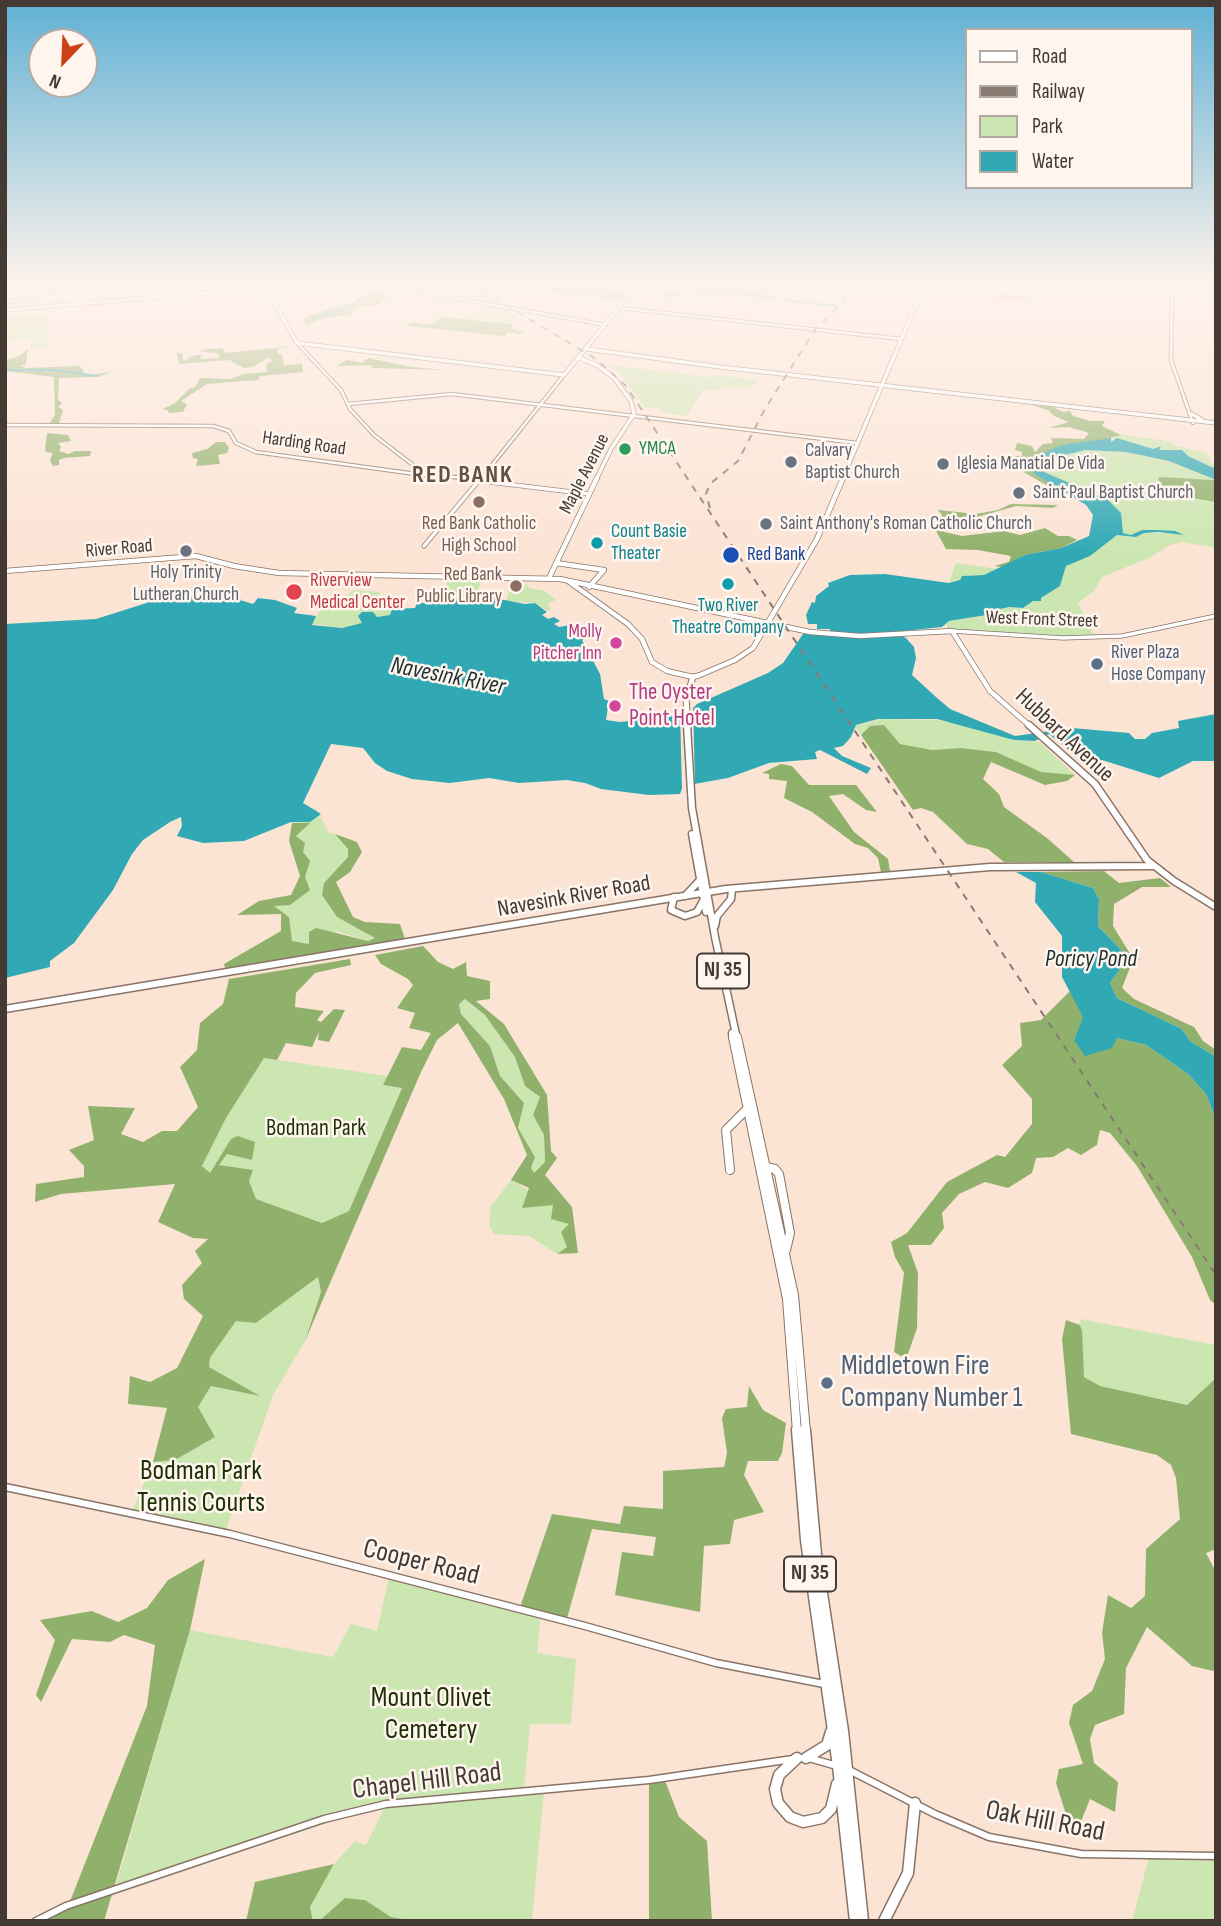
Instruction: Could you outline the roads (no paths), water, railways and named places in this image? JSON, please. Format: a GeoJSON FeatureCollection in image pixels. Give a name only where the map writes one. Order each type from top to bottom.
{"type":"FeatureCollection","features":[{"type":"Feature","properties":{"kind":"highway","name":"NJ 35"},"geometry":{"type":"LineString","coordinates":[[693,677],[686,703],[689,817],[700,880],[714,930],[786,1251],[799,1326],[816,1554],[863,1921]]}},
{"type":"Feature","properties":{"kind":"highway","name":"NJ 35"},"geometry":{"type":"LineString","coordinates":[[689,789],[704,895],[789,1309],[806,1540],[832,1728],[842,1767],[855,1921]]}},
{"type":"Feature","properties":{"kind":"highway"},"geometry":{"type":"LineString","coordinates":[[685,895],[700,880]]}},
{"type":"Feature","properties":{"kind":"highway"},"geometry":{"type":"LineString","coordinates":[[714,930],[716,918],[732,899],[732,889]]}},
{"type":"Feature","properties":{"kind":"highway"},"geometry":{"type":"LineString","coordinates":[[674,897],[671,910],[685,916],[697,912],[704,895]]}},
{"type":"Feature","properties":{"kind":"highway"},"geometry":{"type":"LineString","coordinates":[[730,1170],[726,1130],[747,1109]]}},
{"type":"Feature","properties":{"kind":"highway"},"geometry":{"type":"LineString","coordinates":[[832,1728],[827,1745],[802,1758],[779,1775],[775,1793],[782,1809],[790,1817],[803,1822],[817,1821],[831,1809],[842,1767]]}},
{"type":"Feature","properties":{"kind":"highway"},"geometry":{"type":"LineString","coordinates":[[884,1921],[908,1873],[915,1803]]}},
{"type":"Feature","properties":{"kind":"main road"},"geometry":{"type":"LineString","coordinates":[[539,373],[564,376],[566,373]]}},
{"type":"Feature","properties":{"kind":"main road","name":"Maple Avenue"},"geometry":{"type":"LineString","coordinates":[[549,578],[611,449],[633,416],[634,407],[620,385],[608,373]]}},
{"type":"Feature","properties":{"kind":"main road"},"geometry":{"type":"LineString","coordinates":[[784,373],[1215,424]]}},
{"type":"Feature","properties":{"kind":"main road"},"geometry":{"type":"LineString","coordinates":[[560,579],[573,584],[638,633],[651,660],[667,671],[693,677],[746,654],[756,645],[769,624],[817,539],[887,373]]}},
{"type":"Feature","properties":{"kind":"main road"},"geometry":{"type":"LineString","coordinates":[[1192,414],[1215,424]]}},
{"type":"Feature","properties":{"kind":"main road","name":"River Road"},"geometry":{"type":"LineString","coordinates":[[5,571],[196,556],[234,566],[279,573],[549,578]]}},
{"type":"Feature","properties":{"kind":"main road"},"geometry":{"type":"LineString","coordinates":[[556,563],[604,570],[590,584],[587,594]]}},
{"type":"Feature","properties":{"kind":"main road"},"geometry":{"type":"LineString","coordinates":[[549,578],[590,584],[769,624]]}},
{"type":"Feature","properties":{"kind":"main road","name":"West Front Street"},"geometry":{"type":"LineString","coordinates":[[769,624],[807,632],[860,636],[952,631]]}},
{"type":"Feature","properties":{"kind":"main road","name":"Hubbard Avenue"},"geometry":{"type":"LineString","coordinates":[[952,631],[990,691],[1096,784],[1153,866]]}},
{"type":"Feature","properties":{"kind":"main road"},"geometry":{"type":"LineString","coordinates":[[1153,866],[1216,907]]}},
{"type":"Feature","properties":{"kind":"main road","name":"Navesink River Road"},"geometry":{"type":"LineString","coordinates":[[5,1009],[732,889],[990,867],[1153,866]]}},
{"type":"Feature","properties":{"kind":"street"},"geometry":{"type":"LineString","coordinates":[[324,373],[341,390],[348,404],[374,435],[427,475]]}},
{"type":"Feature","properties":{"kind":"street"},"geometry":{"type":"LineString","coordinates":[[1176,373],[1193,422]]}},
{"type":"Feature","properties":{"kind":"street"},"geometry":{"type":"LineString","coordinates":[[424,545],[481,480],[564,376]]}},
{"type":"Feature","properties":{"kind":"street"},"geometry":{"type":"LineString","coordinates":[[348,404],[448,393],[857,443]]}},
{"type":"Feature","properties":{"kind":"street","name":"Harding Road"},"geometry":{"type":"LineString","coordinates":[[5,425],[213,426],[229,431],[239,444],[256,452],[589,494]]}},
{"type":"Feature","properties":{"kind":"street","name":"West Front Street"},"geometry":{"type":"LineString","coordinates":[[952,631],[1067,638],[1117,636],[1216,616]]}},
{"type":"Feature","properties":{"kind":"street","name":"Cooper Road"},"geometry":{"type":"LineString","coordinates":[[5,1487],[230,1534],[585,1626],[716,1663],[826,1684]]}},
{"type":"Feature","properties":{"kind":"street","name":"Chapel Hill Road"},"geometry":{"type":"LineString","coordinates":[[36,1921],[66,1906],[311,1824],[386,1804],[649,1780],[802,1758],[842,1767]]}},
{"type":"Feature","properties":{"kind":"street","name":"Oak Hill Road"},"geometry":{"type":"LineString","coordinates":[[842,1767],[982,1835],[1103,1856],[1216,1856]]}},
{"type":"Feature","properties":{"kind":"water","name":"Navesink River"},"geometry":{"type":"Polygon","coordinates":[[[1111,438],[1111,442],[1117,438],[1153,449],[1161,446],[1159,450],[1182,450],[1188,456],[1216,469],[1216,480],[1169,461],[1126,452],[1085,450],[1053,458],[1047,463],[1044,472],[1107,499],[1121,513],[1123,533],[1131,535],[1142,530],[1158,530],[1175,531],[1184,535],[1159,532],[1144,533],[1136,537],[1117,535],[1090,556],[1066,566],[1060,586],[1041,598],[1041,601],[1033,601],[1023,608],[1009,607],[1000,609],[999,613],[949,621],[942,627],[894,632],[906,638],[914,647],[916,658],[912,675],[936,697],[950,709],[1015,736],[1072,728],[1129,733],[1135,739],[1145,739],[1152,733],[1179,728],[1178,721],[1216,714],[1216,761],[1193,761],[1159,778],[1102,760],[1086,764],[1049,734],[1035,741],[1014,740],[937,719],[878,719],[856,725],[843,746],[834,748],[842,756],[871,768],[867,774],[820,750],[815,752],[817,759],[769,763],[728,778],[683,786],[680,794],[649,795],[601,789],[567,780],[519,783],[489,778],[450,783],[412,779],[387,771],[375,763],[363,748],[331,744],[303,803],[321,814],[310,822],[291,822],[244,841],[203,843],[177,836],[182,826],[181,817],[170,822],[143,840],[132,854],[113,890],[74,943],[50,961],[50,967],[5,978],[5,624],[96,619],[156,600],[221,593],[241,596],[240,600],[253,604],[258,598],[275,600],[297,608],[294,613],[316,616],[312,625],[342,628],[362,623],[358,616],[362,612],[373,612],[377,617],[390,615],[392,609],[415,608],[417,603],[434,603],[435,599],[489,597],[525,604],[535,603],[547,612],[542,615],[560,621],[554,624],[559,627],[570,625],[587,638],[582,640],[600,674],[604,699],[609,701],[606,720],[620,722],[667,717],[688,713],[697,704],[768,673],[783,663],[803,634],[810,631],[830,632],[830,629],[817,629],[817,624],[808,624],[806,615],[812,602],[815,603],[816,596],[829,586],[828,583],[850,575],[885,574],[949,583],[960,580],[962,576],[984,575],[1025,555],[1061,548],[1089,536],[1093,515],[1086,505],[1033,473],[1032,465],[1036,456],[1062,445],[1111,438]]]}},
{"type":"Feature","properties":{"kind":"water","name":"Poricy Pond"},"geometry":{"type":"Polygon","coordinates":[[[1016,872],[1041,872],[1093,888],[1099,899],[1098,926],[1123,952],[1123,965],[1110,983],[1117,998],[1182,1029],[1190,1041],[1216,1057],[1216,1120],[1206,1094],[1188,1074],[1146,1045],[1117,1038],[1112,1048],[1085,1056],[1074,1040],[1083,1017],[1062,977],[1062,936],[1035,902],[1036,883],[1016,872]]]}},
{"type":"Feature","properties":{"kind":"waterway"},"geometry":{"type":"LineString","coordinates":[[75,373],[97,376]]}},
{"type":"Feature","properties":{"kind":"railway"},"geometry":{"type":"LineString","coordinates":[[611,373],[626,386],[1216,1275]]}},
{"type":"Feature","properties":{"kind":"railway"},"geometry":{"type":"LineString","coordinates":[[710,508],[706,494],[710,484],[738,461],[765,409],[788,373]]}},
{"type":"Feature","properties":{"kind":"place","name":"YMCA"},"geometry":{"type":"Point","coordinates":[625,449]}},
{"type":"Feature","properties":{"kind":"place","name":"Calvary Baptist Church"},"geometry":{"type":"Point","coordinates":[791,462]}},
{"type":"Feature","properties":{"kind":"place","name":"Iglesia Manatial De Vida"},"geometry":{"type":"Point","coordinates":[943,464]}},
{"type":"Feature","properties":{"kind":"place","name":"Saint Paul Baptist Church"},"geometry":{"type":"Point","coordinates":[1019,493]}},
{"type":"Feature","properties":{"kind":"place","name":"Red Bank Catholic High School"},"geometry":{"type":"Point","coordinates":[479,502]}},
{"type":"Feature","properties":{"kind":"place","name":"Saint Anthony's Roman Catholic Church"},"geometry":{"type":"Point","coordinates":[766,524]}},
{"type":"Feature","properties":{"kind":"place","name":"Count Basie Theater"},"geometry":{"type":"Point","coordinates":[597,543]}},
{"type":"Feature","properties":{"kind":"place","name":"Holy Trinity Lutheran Church"},"geometry":{"type":"Point","coordinates":[186,551]}},
{"type":"Feature","properties":{"kind":"place","name":"Red Bank"},"geometry":{"type":"Point","coordinates":[731,555]}},
{"type":"Feature","properties":{"kind":"place","name":"Two River Theatre Company"},"geometry":{"type":"Point","coordinates":[728,584]}},
{"type":"Feature","properties":{"kind":"place","name":"Red Bank Public Library"},"geometry":{"type":"Point","coordinates":[516,586]}},
{"type":"Feature","properties":{"kind":"place","name":"Riverview Medical Center"},"geometry":{"type":"Point","coordinates":[294,592]}},
{"type":"Feature","properties":{"kind":"place","name":"Molly Pitcher Inn"},"geometry":{"type":"Point","coordinates":[616,643]}},
{"type":"Feature","properties":{"kind":"place","name":"River Plaza Hose Company"},"geometry":{"type":"Point","coordinates":[1097,664]}},
{"type":"Feature","properties":{"kind":"place","name":"The Oyster Point Hotel"},"geometry":{"type":"Point","coordinates":[615,706]}},
{"type":"Feature","properties":{"kind":"place","name":"Middletown Fire Company Number 1"},"geometry":{"type":"Point","coordinates":[827,1383]}},
{"type":"Feature","properties":{"kind":"district","name":"RED BANK"},"geometry":{"type":"Point","coordinates":[463,476]}},
{"type":"Feature","properties":{"kind":"park label","name":"Bodman Park"},"geometry":{"type":"Point","coordinates":[316,1129]}},
{"type":"Feature","properties":{"kind":"park label","name":"Bodman Park Tennis Courts"},"geometry":{"type":"Point","coordinates":[201,1488]}},
{"type":"Feature","properties":{"kind":"park label","name":"Mount Olivet Cemetery"},"geometry":{"type":"Point","coordinates":[431,1715]}}]}
